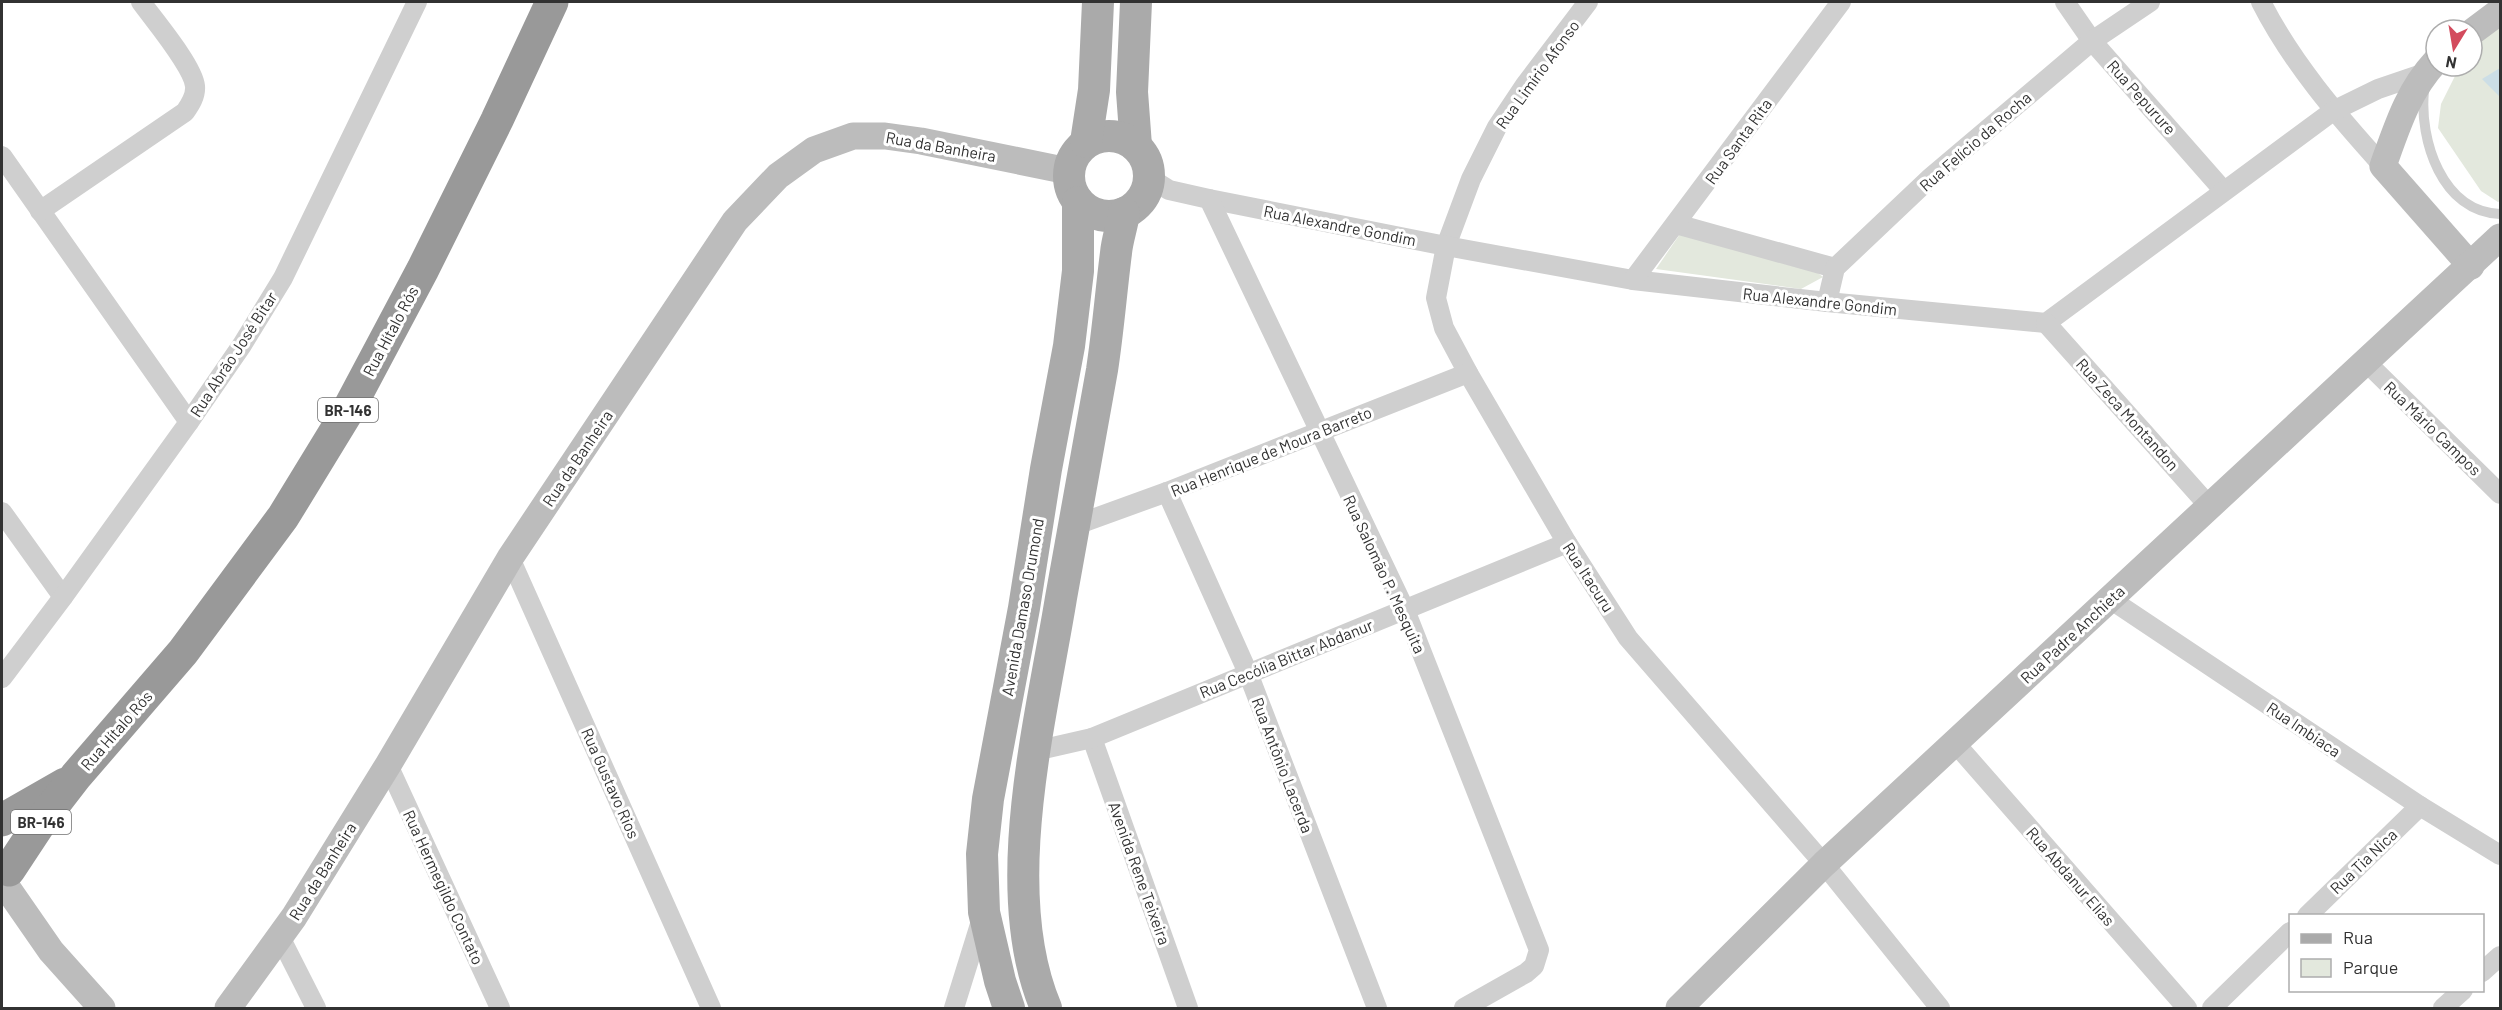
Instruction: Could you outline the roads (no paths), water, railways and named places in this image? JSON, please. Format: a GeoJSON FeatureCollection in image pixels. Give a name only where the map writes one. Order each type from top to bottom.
{"type":"FeatureCollection","features":[{"type":"Feature","properties":{"kind":"highway","name":"Rua Hítalo Rós"},"geometry":{"type":"LineString","coordinates":[[5,877],[42,820],[76,776],[183,652],[283,516],[346,414],[423,269],[497,120],[552,2]]}},
{"type":"Feature","properties":{"kind":"highway","name":"Rua Hítalo Rós"},"geometry":{"type":"LineString","coordinates":[[2,820],[76,776]]}},
{"type":"Feature","properties":{"kind":"main road"},"geometry":{"type":"LineString","coordinates":[[1086,142],[1094,90],[1098,2]]}},
{"type":"Feature","properties":{"kind":"main road"},"geometry":{"type":"LineString","coordinates":[[1136,2],[1132,92],[1136,146]]}},
{"type":"Feature","properties":{"kind":"main road"},"geometry":{"type":"LineString","coordinates":[[2484,23],[2500,11]]}},
{"type":"Feature","properties":{"kind":"main road"},"geometry":{"type":"LineString","coordinates":[[2424,78],[2403,109],[2384,166],[2471,266]]}},
{"type":"Feature","properties":{"kind":"main road","name":"Rua da Banheira"},"geometry":{"type":"LineString","coordinates":[[228,1008],[280,937],[388,765],[510,558],[735,221],[778,176],[814,150],[853,136],[885,136],[921,141],[1068,171]]}},
{"type":"Feature","properties":{"kind":"main road"},"geometry":{"type":"LineString","coordinates":[[1117,136],[1136,146],[1144,155],[1149,166],[1150,178],[1142,199],[1134,208],[1114,216],[1095,214],[1078,202],[1072,193],[1068,171],[1077,150],[1096,137],[1117,136]]}},
{"type":"Feature","properties":{"kind":"main road","name":"Avenida Damaso Drumond"},"geometry":{"type":"LineString","coordinates":[[1009,1008],[999,981],[984,912],[982,854],[988,799],[1069,346],[1078,271],[1078,202]]}},
{"type":"Feature","properties":{"kind":"main road"},"geometry":{"type":"LineString","coordinates":[[1046,1008],[1035,982],[1024,916],[1023,864],[1035,751],[1110,320],[1116,250],[1124,213]]}},
{"type":"Feature","properties":{"kind":"main road","name":"Rua Padre Anchieta"},"geometry":{"type":"LineString","coordinates":[[1679,1008],[1824,864],[2500,237]]}},
{"type":"Feature","properties":{"kind":"main road"},"geometry":{"type":"LineString","coordinates":[[5,877],[51,951],[102,1008]]}},
{"type":"Feature","properties":{"kind":"street"},"geometry":{"type":"LineString","coordinates":[[40,211],[185,112],[193,101],[196,88],[191,74],[141,2]]}},
{"type":"Feature","properties":{"kind":"street","name":"Rua Abrão José Bitar"},"geometry":{"type":"LineString","coordinates":[[2,678],[63,597],[242,345],[283,278],[417,2]]}},
{"type":"Feature","properties":{"kind":"street","name":"Rua Limírio Afonso"},"geometry":{"type":"LineString","coordinates":[[1446,246],[1471,179],[1497,127],[1525,85],[1588,2]]}},
{"type":"Feature","properties":{"kind":"street","name":"Rua Santa Rita"},"geometry":{"type":"LineString","coordinates":[[1633,280],[1841,2]]}},
{"type":"Feature","properties":{"kind":"street","name":"Rua Pepurure"},"geometry":{"type":"LineString","coordinates":[[2065,2],[2092,41],[2223,190]]}},
{"type":"Feature","properties":{"kind":"street","name":"Rua Felício da Rocha"},"geometry":{"type":"LineString","coordinates":[[1835,268],[1929,179],[2092,41],[2150,2]]}},
{"type":"Feature","properties":{"kind":"street"},"geometry":{"type":"LineString","coordinates":[[2261,2],[2304,72],[2333,111],[2384,166]]}},
{"type":"Feature","properties":{"kind":"street"},"geometry":{"type":"LineString","coordinates":[[2046,322],[2333,111],[2424,70]]}},
{"type":"Feature","properties":{"kind":"street"},"geometry":{"type":"LineString","coordinates":[[2,156],[189,422]]}},
{"type":"Feature","properties":{"kind":"street","name":"Rua Alexandre Gondim"},"geometry":{"type":"LineString","coordinates":[[1150,178],[1169,190],[1209,199],[1633,280],[1827,302],[2046,322]]}},
{"type":"Feature","properties":{"kind":"street","name":"Rua Salomão P. Mesquita"},"geometry":{"type":"LineString","coordinates":[[1209,199],[1405,610],[1536,941],[1538,957],[1534,966],[1526,973],[1464,1008]]}},
{"type":"Feature","properties":{"kind":"street"},"geometry":{"type":"LineString","coordinates":[[1676,224],[1835,268],[1827,302]]}},
{"type":"Feature","properties":{"kind":"street","name":"Rua Itacuru"},"geometry":{"type":"LineString","coordinates":[[1446,246],[1436,298],[1444,328],[1468,374],[1566,543],[1628,638],[1824,864],[1940,1008]]}},
{"type":"Feature","properties":{"kind":"street","name":"Rua Zeca Montandon"},"geometry":{"type":"LineString","coordinates":[[2046,322],[2209,506]]}},
{"type":"Feature","properties":{"kind":"street","name":"Rua Mário Campos"},"geometry":{"type":"LineString","coordinates":[[2365,361],[2500,494]]}},
{"type":"Feature","properties":{"kind":"street","name":"Rua Henrique de Moura Barreto"},"geometry":{"type":"LineString","coordinates":[[1073,526],[1167,492],[1468,374]]}},
{"type":"Feature","properties":{"kind":"street","name":"Rua Antônio Lacerda"},"geometry":{"type":"LineString","coordinates":[[1167,492],[1248,673],[1377,1008]]}},
{"type":"Feature","properties":{"kind":"street"},"geometry":{"type":"LineString","coordinates":[[2,512],[63,597]]}},
{"type":"Feature","properties":{"kind":"street","name":"Rua Cecólia Bittar Abdanur"},"geometry":{"type":"LineString","coordinates":[[1035,751],[1092,738],[1566,543]]}},
{"type":"Feature","properties":{"kind":"street","name":"Rua Gustavo Rios"},"geometry":{"type":"LineString","coordinates":[[510,558],[711,1008]]}},
{"type":"Feature","properties":{"kind":"street","name":"Rua Imbiaca"},"geometry":{"type":"LineString","coordinates":[[2110,599],[2420,806],[2500,855]]}},
{"type":"Feature","properties":{"kind":"street","name":"Avenida Rene Teixeira"},"geometry":{"type":"LineString","coordinates":[[1092,738],[1188,1008]]}},
{"type":"Feature","properties":{"kind":"street","name":"Rua Abdanur Elias"},"geometry":{"type":"LineString","coordinates":[[1955,743],[2187,1008]]}},
{"type":"Feature","properties":{"kind":"street","name":"Rua Hermegildo Contato"},"geometry":{"type":"LineString","coordinates":[[388,765],[500,1008]]}},
{"type":"Feature","properties":{"kind":"street","name":"Rua Tia Nica"},"geometry":{"type":"LineString","coordinates":[[2308,914],[2420,806]]}},
{"type":"Feature","properties":{"kind":"street"},"geometry":{"type":"LineString","coordinates":[[954,1008],[984,912]]}},
{"type":"Feature","properties":{"kind":"street"},"geometry":{"type":"LineString","coordinates":[[2212,1008],[2289,933]]}},
{"type":"Feature","properties":{"kind":"street"},"geometry":{"type":"LineString","coordinates":[[280,937],[316,1008]]}},
{"type":"Feature","properties":{"kind":"street"},"geometry":{"type":"LineString","coordinates":[[2484,970],[2500,956]]}},
{"type":"Feature","properties":{"kind":"street"},"geometry":{"type":"LineString","coordinates":[[2444,1008],[2461,992]]}},
{"type":"Feature","properties":{"kind":"lane"},"geometry":{"type":"LineString","coordinates":[[2430,78],[2424,128],[2433,157],[2450,188],[2462,202],[2475,210],[2500,214]]}}]}
